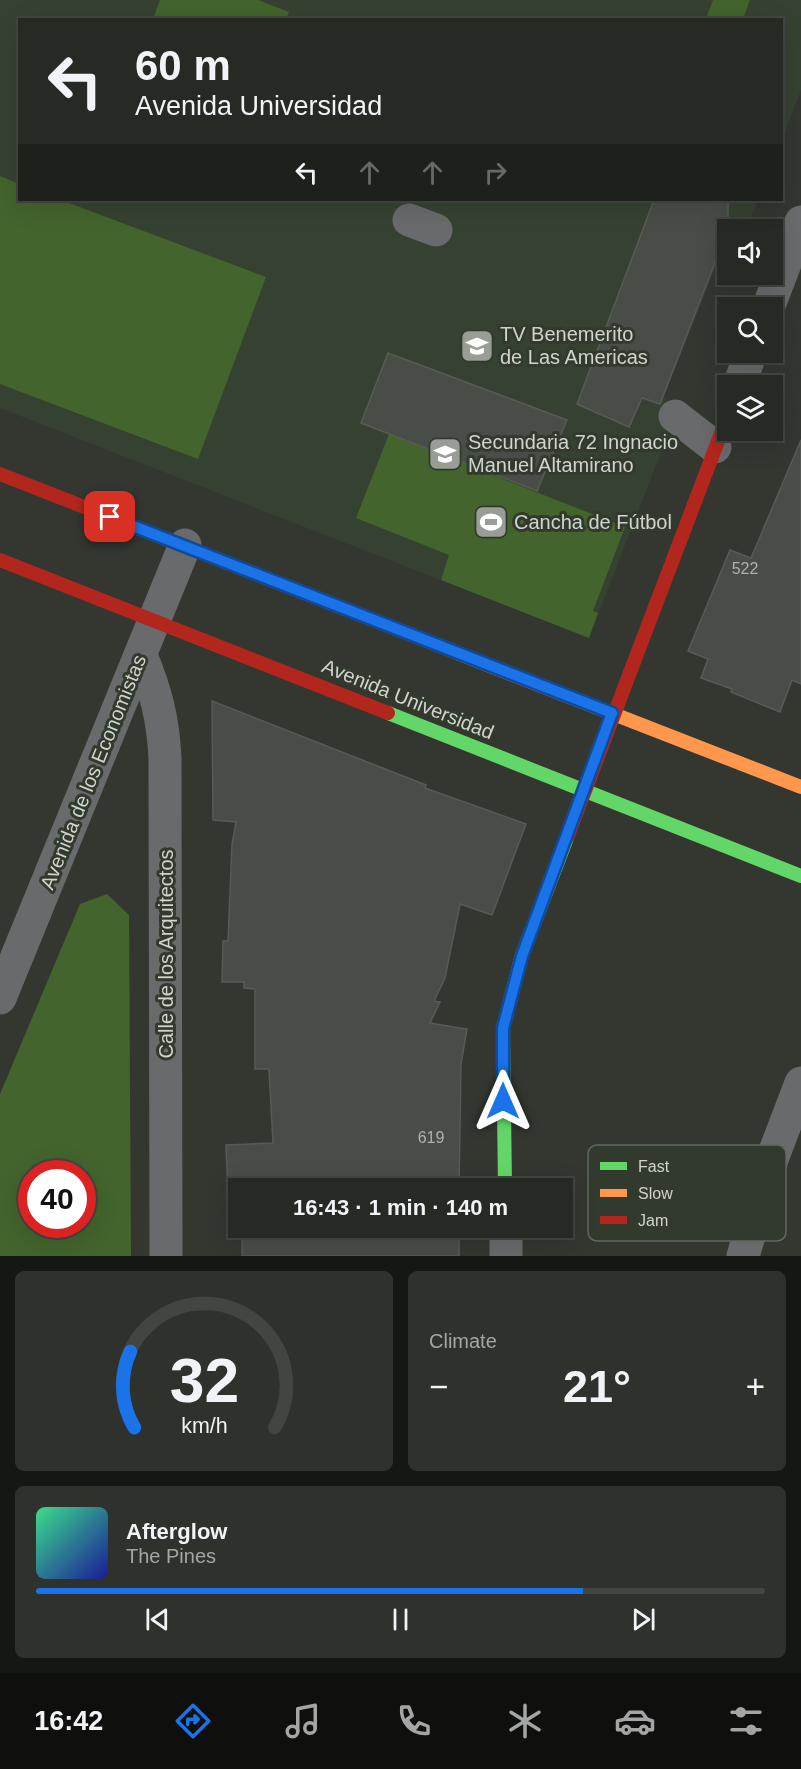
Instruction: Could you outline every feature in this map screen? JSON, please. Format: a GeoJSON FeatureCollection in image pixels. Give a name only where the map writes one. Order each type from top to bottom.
{"type":"FeatureCollection","features":[{"type":"Feature","properties":{"kind":"street"},"geometry":{"type":"LineString","coordinates":[[771,297],[788,240]]}},
{"type":"Feature","properties":{"kind":"street"},"geometry":{"type":"LineString","coordinates":[[675,416],[715,447]]}},
{"type":"Feature","properties":{"kind":"street"},"geometry":{"type":"LineString","coordinates":[[505,1178],[503,1028],[522,956],[612,713],[717,441]]}},
{"type":"Feature","properties":{"kind":"street"},"geometry":{"type":"LineString","coordinates":[[0,474],[801,787]]}},
{"type":"Feature","properties":{"kind":"street","name":"Avenida de los Economistas"},"geometry":{"type":"LineString","coordinates":[[0,998],[185,545]]}},
{"type":"Feature","properties":{"kind":"street","name":"Avenida Universidad"},"geometry":{"type":"LineString","coordinates":[[0,560],[801,876]]}},
{"type":"Feature","properties":{"kind":"street","name":"Calle de los Arquitectos"},"geometry":{"type":"LineString","coordinates":[[141,655],[156,690],[163,719],[165,758],[166,1256]]}},
{"type":"Feature","properties":{"kind":"street"},"geometry":{"type":"LineString","coordinates":[[777,1145],[801,1083]]}},
{"type":"Feature","properties":{"kind":"street"},"geometry":{"type":"LineString","coordinates":[[506,1238],[506,1256]]}},
{"type":"Feature","properties":{"kind":"street"},"geometry":{"type":"LineString","coordinates":[[743,1256],[747,1241]]}},
{"type":"Feature","properties":{"kind":"shaded area","name":"Secundaria 72 Ingnacio Manuel Altamirano"},"geometry":{"type":"Polygon","coordinates":[[[0,0],[801,0],[801,90],[783,137],[783,18],[18,18],[18,201],[758,201],[750,219],[717,219],[717,264],[664,396],[675,416],[589,638],[0,408],[0,0]]]}},
{"type":"Feature","properties":{"kind":"green space"},"geometry":{"type":"Polygon","coordinates":[[[160,0],[258,0],[289,12],[286,18],[153,18],[160,0]]]}},
{"type":"Feature","properties":{"kind":"green space"},"geometry":{"type":"Polygon","coordinates":[[[713,0],[750,0],[743,18],[706,18],[713,0]]]}},
{"type":"Feature","properties":{"kind":"green space"},"geometry":{"type":"Polygon","coordinates":[[[0,176],[18,184],[18,201],[64,201],[266,277],[198,459],[0,384],[0,176]]]}},
{"type":"Feature","properties":{"kind":"green space","name":"Cancha de Fútbol"},"geometry":{"type":"Polygon","coordinates":[[[389,434],[625,527],[593,611],[598,613],[589,638],[441,580],[449,555],[356,518],[389,434]]]}},
{"type":"Feature","properties":{"kind":"green space"},"geometry":{"type":"Polygon","coordinates":[[[107,894],[129,915],[131,1256],[0,1256],[0,1094],[80,904],[107,894]]]}},
{"type":"Feature","properties":{"kind":"building"},"geometry":{"type":"Polygon","coordinates":[[[654,201],[728,201],[728,219],[717,219],[717,257],[660,404],[642,398],[629,427],[577,404],[654,201]]]}},
{"type":"Feature","properties":{"kind":"building"},"geometry":{"type":"Polygon","coordinates":[[[388,353],[567,420],[537,491],[361,423],[388,353]]]}},
{"type":"Feature","properties":{"kind":"building"},"geometry":{"type":"Polygon","coordinates":[[[801,440],[801,684],[792,680],[780,712],[731,692],[732,689],[701,678],[708,659],[688,651],[730,550],[751,558],[801,440]]]}},
{"type":"Feature","properties":{"kind":"building"},"geometry":{"type":"Polygon","coordinates":[[[212,701],[426,785],[425,788],[526,824],[492,915],[460,904],[445,978],[434,1001],[440,1002],[430,1023],[467,1029],[461,1064],[459,1178],[228,1178],[228,1194],[226,1145],[273,1143],[269,1069],[255,1069],[255,989],[244,988],[244,982],[222,982],[223,941],[228,941],[232,844],[236,822],[213,820],[212,701]]]}},
{"type":"Feature","properties":{"kind":"building"},"geometry":{"type":"Polygon","coordinates":[[[242,1238],[459,1238],[459,1256],[242,1256],[242,1238]]]}},
{"type":"Feature","properties":{"kind":"traffic: fast"},"geometry":{"type":"LineString","coordinates":[[388,713],[801,876]]}},
{"type":"Feature","properties":{"kind":"traffic: fast"},"geometry":{"type":"LineString","coordinates":[[505,1178],[503,1028],[522,955],[567,838]]}},
{"type":"Feature","properties":{"kind":"traffic: slow"},"geometry":{"type":"LineString","coordinates":[[457,653],[801,787]]}},
{"type":"Feature","properties":{"kind":"traffic: jam"},"geometry":{"type":"LineString","coordinates":[[567,838],[718,441]]}},
{"type":"Feature","properties":{"kind":"traffic: jam"},"geometry":{"type":"LineString","coordinates":[[0,474],[457,653]]}},
{"type":"Feature","properties":{"kind":"traffic: jam"},"geometry":{"type":"LineString","coordinates":[[0,560],[388,713]]}},
{"type":"Feature","properties":{"kind":"place","name":"TV Benemerito de Las Americas"},"geometry":{"type":"Point","coordinates":[477,346]}},
{"type":"Feature","properties":{"kind":"place","name":"Secundaria 72 Ingnacio Manuel Altamirano"},"geometry":{"type":"Point","coordinates":[445,454]}},
{"type":"Feature","properties":{"kind":"place","name":"Cancha de Fútbol"},"geometry":{"type":"Point","coordinates":[491,522]}},
{"type":"Feature","properties":{"kind":"route"},"geometry":{"type":"LineString","coordinates":[[110,517],[612,713],[522,956],[503,1028],[503,1101]]}}]}
